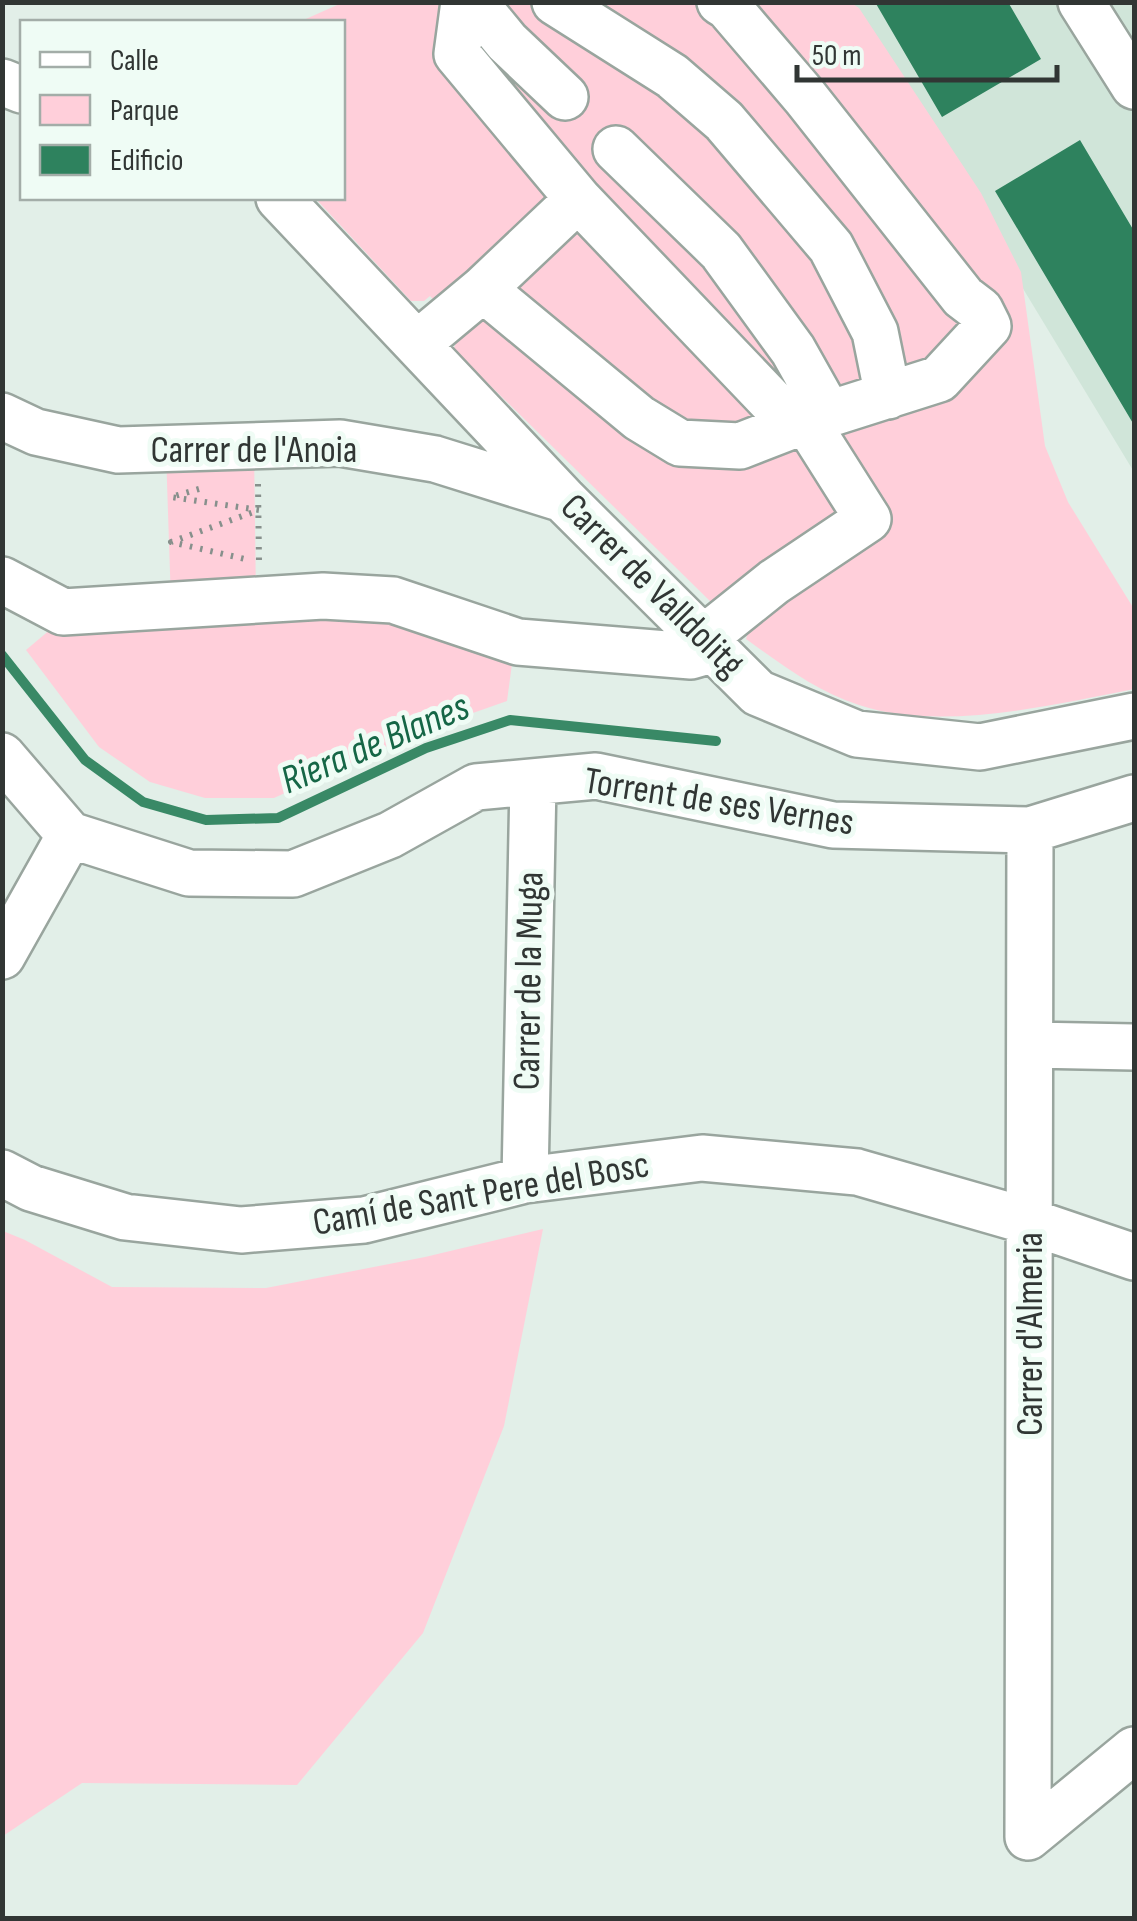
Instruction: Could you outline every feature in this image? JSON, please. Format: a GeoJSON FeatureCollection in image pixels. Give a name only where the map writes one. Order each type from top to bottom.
{"type":"FeatureCollection","features":[{"type":"Feature","properties":{"kind":"street"},"geometry":{"type":"LineString","coordinates":[[2,580],[63,612],[168,604],[253,577],[323,596],[394,600],[518,642],[691,656],[709,644],[774,582],[868,519],[810,420],[578,199],[457,54],[464,2]]}},
{"type":"Feature","properties":{"kind":"street"},"geometry":{"type":"LineString","coordinates":[[474,2],[507,42],[565,97]]}},
{"type":"Feature","properties":{"kind":"street"},"geometry":{"type":"LineString","coordinates":[[555,2],[672,76],[724,120],[831,247],[875,332],[888,396]]}},
{"type":"Feature","properties":{"kind":"street"},"geometry":{"type":"LineString","coordinates":[[483,289],[639,418],[680,443],[740,446],[939,380],[988,326],[980,310],[962,297],[805,97],[720,2]]}},
{"type":"Feature","properties":{"kind":"street"},"geometry":{"type":"LineString","coordinates":[[1081,2],[1134,86]]}},
{"type":"Feature","properties":{"kind":"street"},"geometry":{"type":"LineString","coordinates":[[616,149],[721,251],[793,350],[810,420]]}},
{"type":"Feature","properties":{"kind":"street"},"geometry":{"type":"LineString","coordinates":[[417,344],[483,289],[578,199]]}},
{"type":"Feature","properties":{"kind":"street","name":"Carrer de Valldolitg"},"geometry":{"type":"LineString","coordinates":[[281,200],[564,499],[758,692],[857,734],[980,747],[1134,716]]}},
{"type":"Feature","properties":{"kind":"street","name":"Carrer de l'Anoia"},"geometry":{"type":"LineString","coordinates":[[2,416],[36,432],[118,450],[340,443],[435,460],[564,499]]}},
{"type":"Feature","properties":{"kind":"street"},"geometry":{"type":"LineString","coordinates":[[2,756],[70,835],[2,956]]}},
{"type":"Feature","properties":{"kind":"street","name":"Torrent de ses Vernes"},"geometry":{"type":"LineString","coordinates":[[70,835],[190,873],[294,874],[390,835],[476,787],[596,776],[833,825],[1030,830],[1130,807]]}},
{"type":"Feature","properties":{"kind":"street","name":"Carrer de la Muga"},"geometry":{"type":"LineString","coordinates":[[524,1180],[533,782]]}},
{"type":"Feature","properties":{"kind":"street","name":"Carrer d'Almeria"},"geometry":{"type":"LineString","coordinates":[[1030,830],[1028,1837],[1134,1750]]}},
{"type":"Feature","properties":{"kind":"street"},"geometry":{"type":"LineString","coordinates":[[1031,1045],[1134,1046]]}},
{"type":"Feature","properties":{"kind":"street","name":"Camí de Sant Pere del Bosc"},"geometry":{"type":"LineString","coordinates":[[2,1173],[31,1188],[126,1217],[241,1230],[364,1220],[524,1180],[702,1158],[858,1172],[1031,1222],[1134,1258]]}},
{"type":"Feature","properties":{"kind":"path"},"geometry":{"type":"LineString","coordinates":[[258,471],[259,510],[253,577],[171,542],[259,510]]}},
{"type":"Feature","properties":{"kind":"path"},"geometry":{"type":"LineString","coordinates":[[206,487],[171,497],[259,510]]}},
{"type":"Feature","properties":{"kind":"shaded area"},"geometry":{"type":"Polygon","coordinates":[[[840,3],[1134,3],[1134,472],[864,26],[840,3]]]}},
{"type":"Feature","properties":{"kind":"green space"},"geometry":{"type":"Polygon","coordinates":[[[344,2],[850,2],[859,8],[981,193],[1021,272],[1045,446],[1068,502],[1134,609],[1134,689],[996,713],[890,713],[829,693],[746,639],[755,609],[734,591],[712,603],[458,354],[454,348],[461,330],[430,296],[424,301],[411,301],[317,200],[345,200],[345,20],[304,20],[344,2]]]}},
{"type":"Feature","properties":{"kind":"green space"},"geometry":{"type":"Polygon","coordinates":[[[254,449],[256,600],[171,602],[166,452],[254,449]]]}},
{"type":"Feature","properties":{"kind":"green space"},"geometry":{"type":"Polygon","coordinates":[[[322,602],[514,649],[507,701],[416,733],[274,798],[205,798],[150,782],[99,747],[26,650],[64,618],[322,602]]]}},
{"type":"Feature","properties":{"kind":"green space"},"geometry":{"type":"Polygon","coordinates":[[[543,1229],[504,1426],[423,1633],[297,1785],[82,1783],[3,1836],[3,1231],[112,1287],[266,1288],[543,1229]]]}},
{"type":"Feature","properties":{"kind":"building"},"geometry":{"type":"Polygon","coordinates":[[[875,2],[1008,2],[1041,59],[942,117],[875,2]]]}},
{"type":"Feature","properties":{"kind":"building"},"geometry":{"type":"Polygon","coordinates":[[[1080,140],[1134,231],[1134,425],[995,191],[1080,140]]]}},
{"type":"Feature","properties":{"kind":"waterway","name":"Riera de Blanes"},"geometry":{"type":"LineString","coordinates":[[2,655],[85,760],[143,802],[206,820],[278,818],[426,748],[510,720],[716,741]]}}]}
